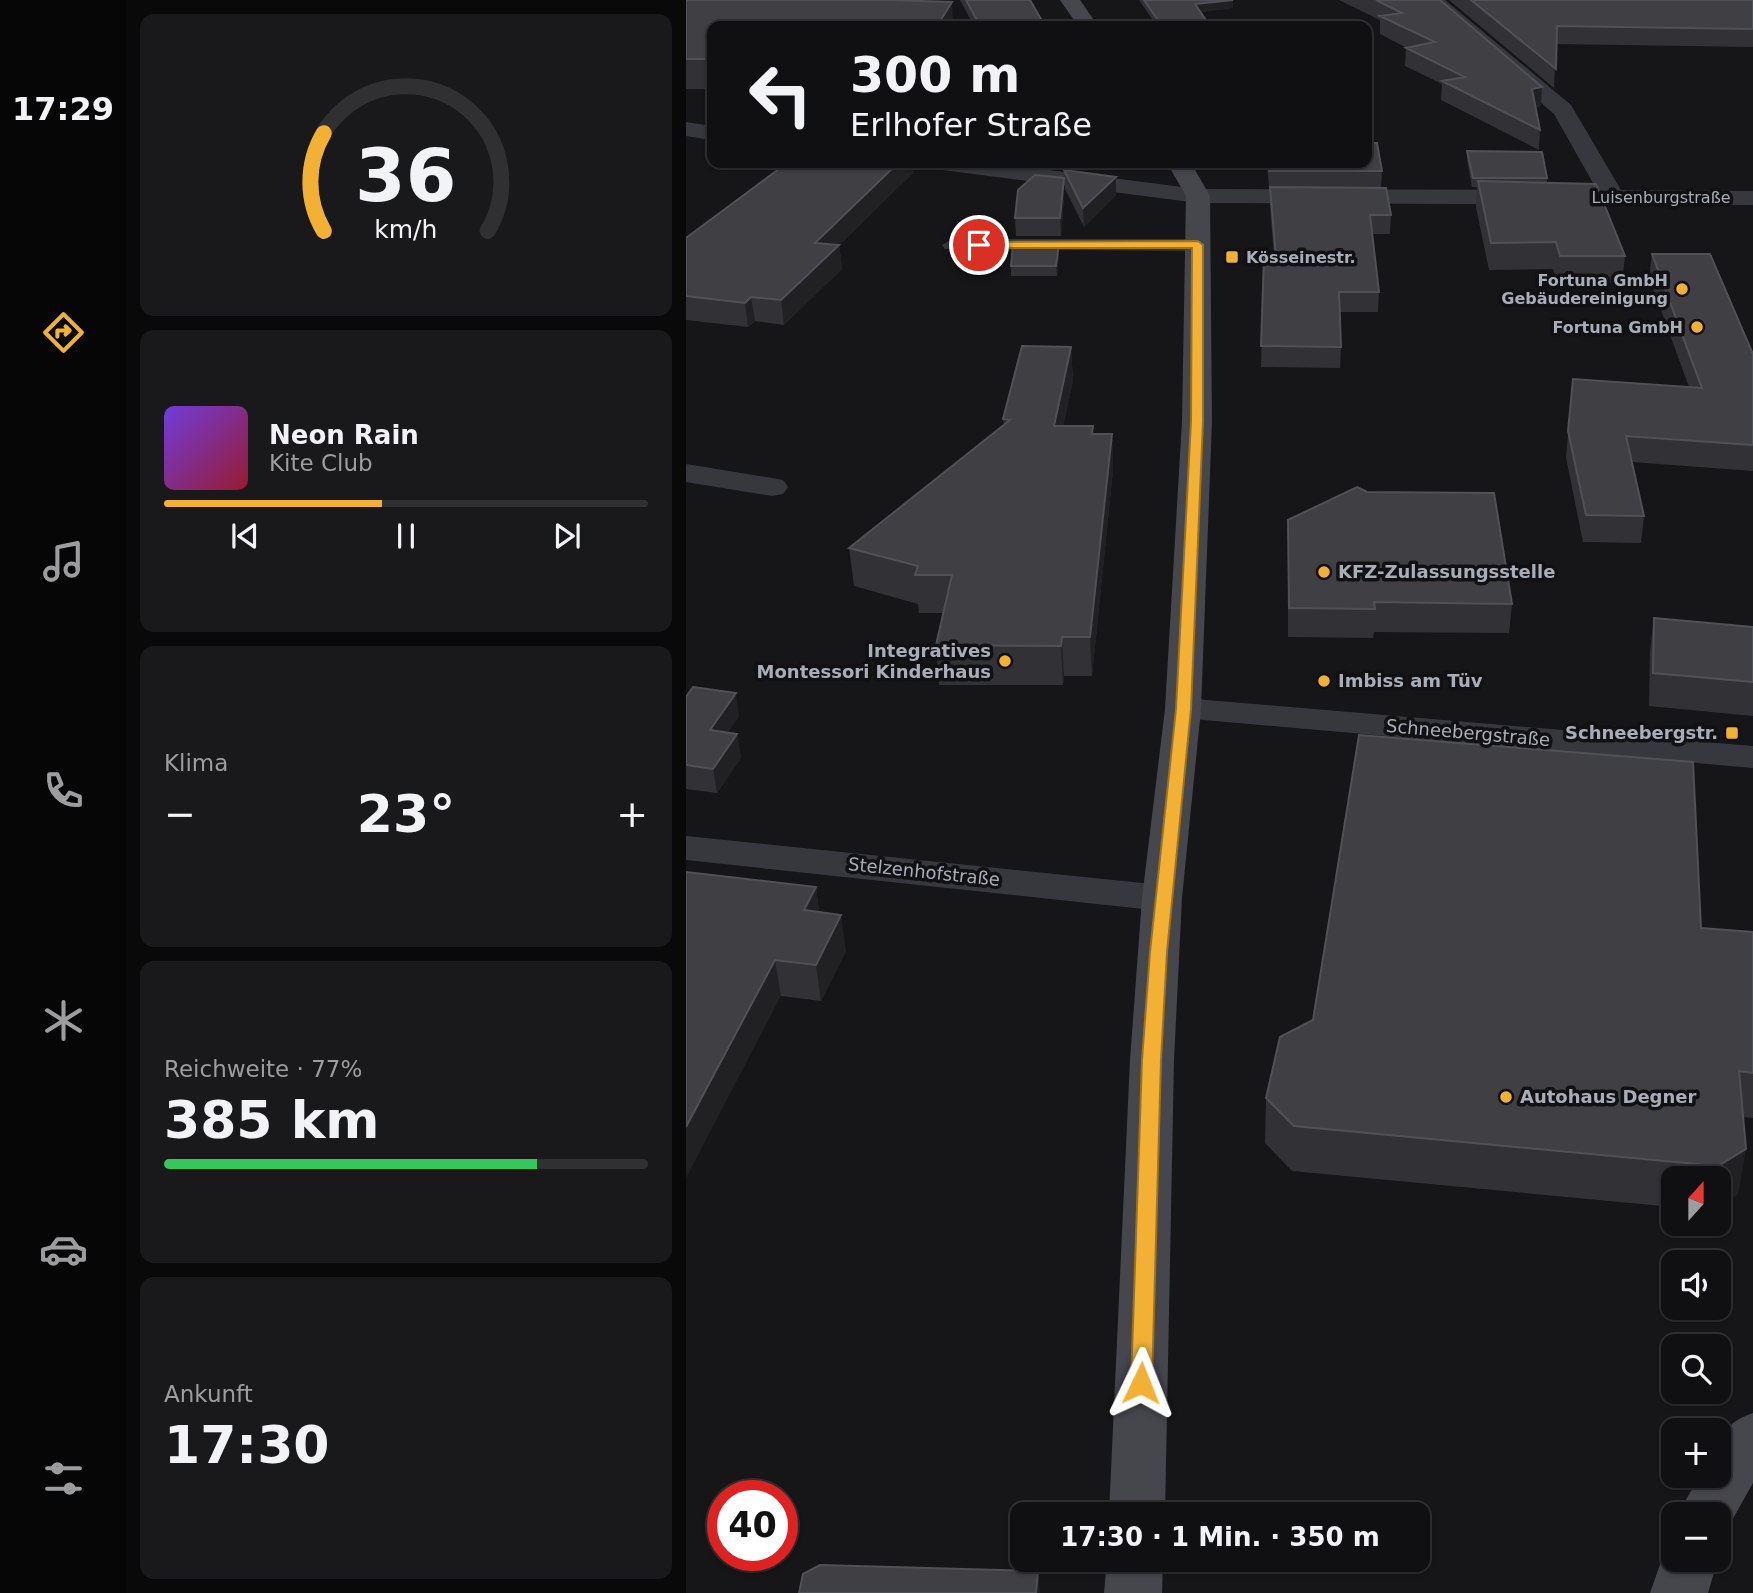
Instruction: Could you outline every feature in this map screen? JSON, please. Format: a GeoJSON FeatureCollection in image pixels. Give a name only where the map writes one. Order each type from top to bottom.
{"type":"FeatureCollection","features":[{"type":"Feature","properties":{"kind":"street"},"geometry":{"type":"LineString","coordinates":[[1070,0],[1085,21]]}},
{"type":"Feature","properties":{"kind":"street"},"geometry":{"type":"LineString","coordinates":[[1433,0],[1563,110],[1613,197]]}},
{"type":"Feature","properties":{"kind":"street"},"geometry":{"type":"LineString","coordinates":[[686,129],[707,132]]}},
{"type":"Feature","properties":{"kind":"street","name":"Luisenburgstraße"},"geometry":{"type":"LineString","coordinates":[[981,168],[1198,196],[1753,198]]}},
{"type":"Feature","properties":{"kind":"street"},"geometry":{"type":"LineString","coordinates":[[1137,1502],[1152,1060],[1162,898],[1183,709],[1197,421],[1198,196],[1182,168]]}},
{"type":"Feature","properties":{"kind":"street"},"geometry":{"type":"LineString","coordinates":[[686,473],[772,487]]}},
{"type":"Feature","properties":{"kind":"street","name":"Schneebergstraße"},"geometry":{"type":"LineString","coordinates":[[1183,709],[1753,757]]}},
{"type":"Feature","properties":{"kind":"street","name":"Stelzenhofstraße"},"geometry":{"type":"LineString","coordinates":[[686,848],[1162,898]]}},
{"type":"Feature","properties":{"kind":"street"},"geometry":{"type":"LineString","coordinates":[[1713,1502],[1753,1435]]}},
{"type":"Feature","properties":{"kind":"street"},"geometry":{"type":"LineString","coordinates":[[1133,1593],[1134,1572]]}},
{"type":"Feature","properties":{"kind":"street"},"geometry":{"type":"LineString","coordinates":[[1679,1593],[1686,1572]]}},
{"type":"Feature","properties":{"kind":"lane"},"geometry":{"type":"LineString","coordinates":[[952,245],[1198,245]]}},
{"type":"Feature","properties":{"kind":"building"},"geometry":{"type":"Polygon","coordinates":[[[686,0],[952,2],[940,21],[707,21],[707,59],[686,59],[686,0]]]}},
{"type":"Feature","properties":{"kind":"building"},"geometry":{"type":"Polygon","coordinates":[[[966,0],[1030,0],[1042,21],[977,21],[966,0]]]}},
{"type":"Feature","properties":{"kind":"building"},"geometry":{"type":"Polygon","coordinates":[[[1144,0],[1233,0],[1195,4],[1207,21],[1159,21],[1144,0]]]}},
{"type":"Feature","properties":{"kind":"building"},"geometry":{"type":"Polygon","coordinates":[[[1376,0],[1440,0],[1542,87],[1532,89],[1540,130],[1442,81],[1465,77],[1406,48],[1435,42],[1380,16],[1402,13],[1376,0]]]}},
{"type":"Feature","properties":{"kind":"building"},"geometry":{"type":"Polygon","coordinates":[[[1471,0],[1753,0],[1753,29],[1557,26],[1556,69],[1471,0]]]}},
{"type":"Feature","properties":{"kind":"building"},"geometry":{"type":"Polygon","coordinates":[[[1372,143],[1377,143],[1382,171],[1269,171],[1269,168],[1372,168],[1372,143]]]}},
{"type":"Feature","properties":{"kind":"building"},"geometry":{"type":"Polygon","coordinates":[[[1467,151],[1542,152],[1547,178],[1473,178],[1467,151]]]}},
{"type":"Feature","properties":{"kind":"building"},"geometry":{"type":"Polygon","coordinates":[[[780,168],[893,168],[815,243],[839,245],[781,300],[751,297],[745,303],[686,296],[686,238],[780,168]]]}},
{"type":"Feature","properties":{"kind":"building"},"geometry":{"type":"Polygon","coordinates":[[[1064,170],[1116,177],[1083,208],[1064,170]]]}},
{"type":"Feature","properties":{"kind":"building"},"geometry":{"type":"Polygon","coordinates":[[[1035,175],[1064,178],[1060,218],[1015,218],[1018,190],[1035,175]]]}},
{"type":"Feature","properties":{"kind":"building"},"geometry":{"type":"Polygon","coordinates":[[[1478,181],[1596,184],[1625,256],[1560,256],[1556,242],[1491,243],[1478,181]]]}},
{"type":"Feature","properties":{"kind":"building"},"geometry":{"type":"Polygon","coordinates":[[[1270,187],[1386,188],[1391,215],[1370,215],[1379,292],[1339,292],[1341,347],[1261,346],[1264,257],[1276,257],[1270,187]]]}},
{"type":"Feature","properties":{"kind":"building"},"geometry":{"type":"Polygon","coordinates":[[[1013,242],[1059,243],[1056,266],[1011,266],[1013,242]]]}},
{"type":"Feature","properties":{"kind":"building"},"geometry":{"type":"Polygon","coordinates":[[[1652,254],[1710,254],[1753,352],[1753,445],[1626,436],[1644,516],[1586,515],[1568,431],[1573,379],[1702,388],[1652,254]]]}},
{"type":"Feature","properties":{"kind":"building"},"geometry":{"type":"Polygon","coordinates":[[[1022,346],[1071,347],[1054,426],[1093,426],[1092,434],[1112,434],[1090,637],[1062,637],[1061,646],[936,645],[952,575],[915,575],[918,566],[849,548],[1010,420],[1003,419],[1022,346]]]}},
{"type":"Feature","properties":{"kind":"building"},"geometry":{"type":"Polygon","coordinates":[[[1357,487],[1367,492],[1494,493],[1512,604],[1374,602],[1375,609],[1289,608],[1288,520],[1357,487]]]}},
{"type":"Feature","properties":{"kind":"building"},"geometry":{"type":"Polygon","coordinates":[[[1654,618],[1753,627],[1753,682],[1653,673],[1654,618]]]}},
{"type":"Feature","properties":{"kind":"building"},"geometry":{"type":"Polygon","coordinates":[[[693,687],[736,693],[710,730],[737,734],[713,769],[686,765],[686,697],[693,687]]]}},
{"type":"Feature","properties":{"kind":"building"},"geometry":{"type":"Polygon","coordinates":[[[1359,735],[1693,762],[1701,928],[1753,932],[1753,1073],[1739,1071],[1746,1149],[1718,1166],[1294,1126],[1266,1098],[1280,1037],[1313,1020],[1359,735]]]}},
{"type":"Feature","properties":{"kind":"building"},"geometry":{"type":"Polygon","coordinates":[[[686,872],[816,887],[804,910],[841,915],[816,965],[775,960],[686,1127],[686,872]]]}},
{"type":"Feature","properties":{"kind":"building"},"geometry":{"type":"Polygon","coordinates":[[[820,1565],[1038,1572],[1036,1593],[799,1593],[803,1574],[820,1565]]]}},
{"type":"Feature","properties":{"kind":"place","name":"Kösseinestr."},"geometry":{"type":"Point","coordinates":[1232,257]}},
{"type":"Feature","properties":{"kind":"place","name":"Fortuna GmbH Gebäudereinigung"},"geometry":{"type":"Point","coordinates":[1682,289]}},
{"type":"Feature","properties":{"kind":"place","name":"Fortuna GmbH"},"geometry":{"type":"Point","coordinates":[1697,327]}},
{"type":"Feature","properties":{"kind":"place","name":"KFZ-Zulassungsstelle"},"geometry":{"type":"Point","coordinates":[1324,572]}},
{"type":"Feature","properties":{"kind":"place","name":"Integratives Montessori Kinderhaus"},"geometry":{"type":"Point","coordinates":[1005,661]}},
{"type":"Feature","properties":{"kind":"place","name":"Imbiss am Tüv"},"geometry":{"type":"Point","coordinates":[1324,681]}},
{"type":"Feature","properties":{"kind":"place","name":"Schneebergstr."},"geometry":{"type":"Point","coordinates":[1732,733]}},
{"type":"Feature","properties":{"kind":"place","name":"Autohaus Degner"},"geometry":{"type":"Point","coordinates":[1506,1097]}},
{"type":"Feature","properties":{"kind":"route"},"geometry":{"type":"LineString","coordinates":[[979,245],[1198,245],[1197,421],[1183,709],[1158,952],[1141,1383]]}}]}
